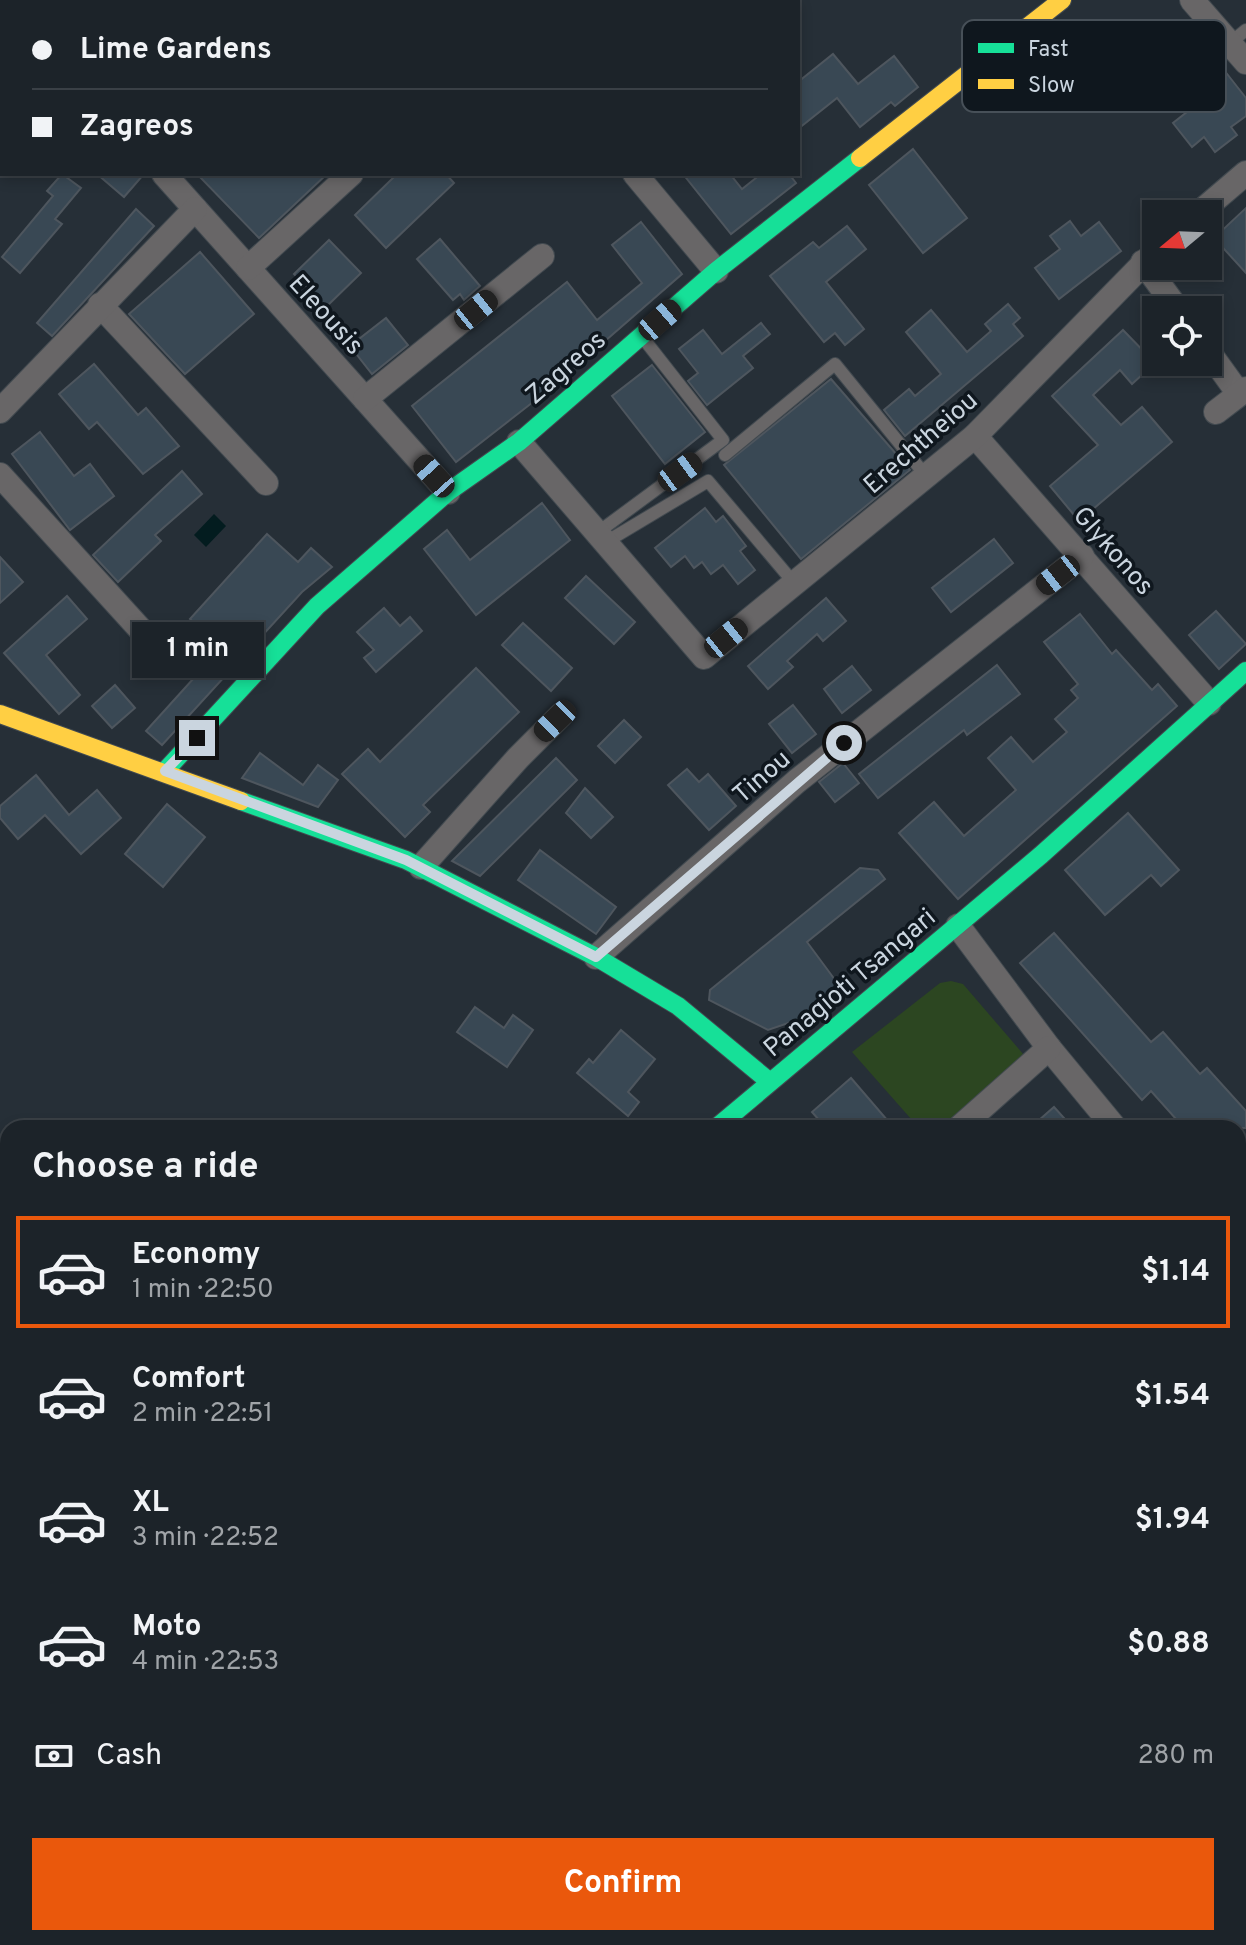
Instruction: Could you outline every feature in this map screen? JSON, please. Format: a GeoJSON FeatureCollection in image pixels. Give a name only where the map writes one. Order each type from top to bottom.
{"type":"FeatureCollection","features":[{"type":"Feature","properties":{"kind":"street","name":"Zagreos"},"geometry":{"type":"LineString","coordinates":[[1036,20],[1062,0]]}},
{"type":"Feature","properties":{"kind":"street"},"geometry":{"type":"LineString","coordinates":[[1192,0],[1218,20]]}},
{"type":"Feature","properties":{"kind":"street"},"geometry":{"type":"LineString","coordinates":[[1238,36],[1246,62]]}},
{"type":"Feature","properties":{"kind":"street","name":"Zagreos"},"geometry":{"type":"LineString","coordinates":[[165,771],[317,606],[448,492],[519,442],[716,271],[962,78]]}},
{"type":"Feature","properties":{"kind":"street"},"geometry":{"type":"LineString","coordinates":[[1214,200],[1246,173]]}},
{"type":"Feature","properties":{"kind":"street","name":"Eleousis"},"geometry":{"type":"LineString","coordinates":[[166,176],[448,492]]}},
{"type":"Feature","properties":{"kind":"street"},"geometry":{"type":"LineString","coordinates":[[248,268],[349,176]]}},
{"type":"Feature","properties":{"kind":"street"},"geometry":{"type":"LineString","coordinates":[[637,176],[716,271]]}},
{"type":"Feature","properties":{"kind":"street"},"geometry":{"type":"LineString","coordinates":[[0,411],[195,209]]}},
{"type":"Feature","properties":{"kind":"street"},"geometry":{"type":"LineString","coordinates":[[365,399],[542,256]]}},
{"type":"Feature","properties":{"kind":"street","name":"Erechtheiou"},"geometry":{"type":"LineString","coordinates":[[601,538],[704,657],[975,436],[1142,264]]}},
{"type":"Feature","properties":{"kind":"street"},"geometry":{"type":"LineString","coordinates":[[100,305],[266,483]]}},
{"type":"Feature","properties":{"kind":"street"},"geometry":{"type":"LineString","coordinates":[[1216,412],[1243,392],[1222,367]]}},
{"type":"Feature","properties":{"kind":"street","name":"Glykonos"},"geometry":{"type":"LineString","coordinates":[[975,436],[1209,703]]}},
{"type":"Feature","properties":{"kind":"street"},"geometry":{"type":"LineString","coordinates":[[519,442],[601,538]]}},
{"type":"Feature","properties":{"kind":"street"},"geometry":{"type":"LineString","coordinates":[[0,475],[150,640]]}},
{"type":"Feature","properties":{"kind":"street","name":"Tinou"},"geometry":{"type":"LineString","coordinates":[[596,957],[797,781],[1082,556]]}},
{"type":"Feature","properties":{"kind":"street","name":"Panagioti Tsangari"},"geometry":{"type":"LineString","coordinates":[[0,714],[165,771],[421,867],[596,957],[678,1006],[770,1082],[958,926],[1246,671]]}},
{"type":"Feature","properties":{"kind":"street"},"geometry":{"type":"LineString","coordinates":[[421,867],[518,758],[561,715]]}},
{"type":"Feature","properties":{"kind":"street"},"geometry":{"type":"LineString","coordinates":[[958,926],[1049,1048],[1108,1120]]}},
{"type":"Feature","properties":{"kind":"street"},"geometry":{"type":"LineString","coordinates":[[968,1120],[1049,1048]]}},
{"type":"Feature","properties":{"kind":"street"},"geometry":{"type":"LineString","coordinates":[[725,1120],[770,1082]]}},
{"type":"Feature","properties":{"kind":"lane"},"geometry":{"type":"LineString","coordinates":[[601,538],[723,440],[641,336]]}},
{"type":"Feature","properties":{"kind":"lane"},"geometry":{"type":"LineString","coordinates":[[725,455],[835,364],[926,476]]}},
{"type":"Feature","properties":{"kind":"lane"},"geometry":{"type":"LineString","coordinates":[[601,538],[708,481],[794,583]]}},
{"type":"Feature","properties":{"kind":"green space"},"geometry":{"type":"Polygon","coordinates":[[[951,981],[963,984],[1024,1055],[951,1120],[912,1120],[852,1052],[940,983],[951,981]]]}},
{"type":"Feature","properties":{"kind":"shaded area"},"geometry":{"type":"Polygon","coordinates":[[[214,514],[226,526],[206,547],[194,535],[214,514]]]}},
{"type":"Feature","properties":{"kind":"building"},"geometry":{"type":"Polygon","coordinates":[[[833,54],[858,84],[894,56],[918,87],[895,106],[891,102],[860,127],[837,98],[800,127],[800,80],[833,54]]]}},
{"type":"Feature","properties":{"kind":"building"},"geometry":{"type":"Polygon","coordinates":[[[1226,73],[1246,98],[1246,116],[1231,127],[1237,135],[1215,152],[1204,137],[1192,147],[1173,123],[1187,112],[1226,112],[1226,73]]]}},
{"type":"Feature","properties":{"kind":"building"},"geometry":{"type":"Polygon","coordinates":[[[913,149],[967,218],[923,253],[869,185],[913,149]]]}},
{"type":"Feature","properties":{"kind":"building"},"geometry":{"type":"Polygon","coordinates":[[[60,176],[81,188],[55,219],[62,224],[20,273],[2,257],[53,196],[47,191],[60,176]]]}},
{"type":"Feature","properties":{"kind":"building"},"geometry":{"type":"Polygon","coordinates":[[[99,176],[142,176],[124,197],[99,176]]]}},
{"type":"Feature","properties":{"kind":"building"},"geometry":{"type":"Polygon","coordinates":[[[199,176],[325,176],[259,238],[199,176]]]}},
{"type":"Feature","properties":{"kind":"building"},"geometry":{"type":"Polygon","coordinates":[[[395,176],[448,176],[454,183],[386,248],[355,215],[395,176]]]}},
{"type":"Feature","properties":{"kind":"building"},"geometry":{"type":"Polygon","coordinates":[[[685,176],[732,176],[742,189],[758,176],[791,176],[796,183],[731,234],[685,176]]]}},
{"type":"Feature","properties":{"kind":"building"},"geometry":{"type":"Polygon","coordinates":[[[1246,208],[1246,273],[1222,247],[1222,230],[1246,208]]]}},
{"type":"Feature","properties":{"kind":"building"},"geometry":{"type":"Polygon","coordinates":[[[136,209],[154,226],[52,336],[37,323],[136,209]]]}},
{"type":"Feature","properties":{"kind":"building"},"geometry":{"type":"Polygon","coordinates":[[[1070,221],[1081,236],[1099,222],[1121,251],[1059,299],[1035,268],[1060,249],[1050,236],[1070,221]]]}},
{"type":"Feature","properties":{"kind":"building"},"geometry":{"type":"Polygon","coordinates":[[[641,222],[682,274],[551,388],[456,462],[412,406],[567,282],[597,320],[642,283],[612,245],[641,222]]]}},
{"type":"Feature","properties":{"kind":"building"},"geometry":{"type":"Polygon","coordinates":[[[847,226],[866,249],[826,282],[864,329],[845,345],[835,333],[824,342],[770,276],[813,242],[819,248],[847,226]]]}},
{"type":"Feature","properties":{"kind":"building"},"geometry":{"type":"Polygon","coordinates":[[[440,239],[480,286],[464,300],[460,294],[453,300],[417,259],[440,239]]]}},
{"type":"Feature","properties":{"kind":"building"},"geometry":{"type":"Polygon","coordinates":[[[329,240],[361,273],[326,307],[294,274],[329,240]]]}},
{"type":"Feature","properties":{"kind":"building"},"geometry":{"type":"Polygon","coordinates":[[[200,252],[254,314],[185,374],[129,314],[200,252]]]}},
{"type":"Feature","properties":{"kind":"building"},"geometry":{"type":"Polygon","coordinates":[[[1008,304],[1020,318],[1013,324],[1023,336],[905,436],[884,410],[909,389],[915,396],[941,374],[906,332],[931,310],[967,352],[991,331],[985,324],[1008,304]]]}},
{"type":"Feature","properties":{"kind":"building"},"geometry":{"type":"Polygon","coordinates":[[[386,318],[408,345],[372,374],[350,346],[386,318]]]}},
{"type":"Feature","properties":{"kind":"building"},"geometry":{"type":"Polygon","coordinates":[[[761,323],[770,334],[743,356],[753,368],[707,405],[688,381],[698,373],[679,349],[703,330],[722,354],[761,323]]]}},
{"type":"Feature","properties":{"kind":"building"},"geometry":{"type":"Polygon","coordinates":[[[1123,330],[1142,350],[1142,375],[1132,384],[1120,370],[1093,395],[1121,425],[1142,407],[1172,442],[1079,521],[1050,486],[1098,445],[1052,396],[1123,330]]]}},
{"type":"Feature","properties":{"kind":"building"},"geometry":{"type":"Polygon","coordinates":[[[94,364],[138,415],[146,408],[179,446],[143,474],[97,422],[89,429],[59,394],[94,364]]]}},
{"type":"Feature","properties":{"kind":"building"},"geometry":{"type":"Polygon","coordinates":[[[652,365],[705,432],[665,464],[612,396],[652,365]]]}},
{"type":"Feature","properties":{"kind":"building"},"geometry":{"type":"Polygon","coordinates":[[[831,379],[910,470],[801,559],[724,465],[831,379]]]}},
{"type":"Feature","properties":{"kind":"building"},"geometry":{"type":"Polygon","coordinates":[[[40,432],[74,476],[90,464],[114,496],[70,530],[12,454],[40,432]]]}},
{"type":"Feature","properties":{"kind":"building"},"geometry":{"type":"Polygon","coordinates":[[[182,471],[202,494],[155,535],[161,541],[118,582],[93,555],[182,471]]]}},
{"type":"Feature","properties":{"kind":"building"},"geometry":{"type":"Polygon","coordinates":[[[542,503],[570,540],[476,615],[424,549],[447,530],[470,560],[542,503]]]}},
{"type":"Feature","properties":{"kind":"building"},"geometry":{"type":"Polygon","coordinates":[[[705,508],[716,522],[723,516],[746,546],[740,551],[755,570],[738,584],[723,565],[711,574],[702,562],[694,568],[685,556],[671,567],[655,548],[705,508]]]}},
{"type":"Feature","properties":{"kind":"building"},"geometry":{"type":"Polygon","coordinates":[[[267,534],[298,562],[311,548],[332,567],[302,592],[162,745],[146,731],[222,647],[190,619],[267,534]]]}},
{"type":"Feature","properties":{"kind":"building"},"geometry":{"type":"Polygon","coordinates":[[[994,539],[1013,563],[951,612],[932,588],[994,539]]]}},
{"type":"Feature","properties":{"kind":"building"},"geometry":{"type":"Polygon","coordinates":[[[0,557],[23,582],[0,603],[0,557]]]}},
{"type":"Feature","properties":{"kind":"building"},"geometry":{"type":"Polygon","coordinates":[[[586,576],[635,622],[614,644],[565,598],[586,576]]]}},
{"type":"Feature","properties":{"kind":"building"},"geometry":{"type":"Polygon","coordinates":[[[67,596],[87,619],[46,655],[80,695],[59,714],[4,653],[67,596]]]}},
{"type":"Feature","properties":{"kind":"building"},"geometry":{"type":"Polygon","coordinates":[[[826,598],[846,621],[823,641],[817,634],[787,661],[793,667],[768,689],[748,666],[826,598]]]}},
{"type":"Feature","properties":{"kind":"building"},"geometry":{"type":"Polygon","coordinates":[[[384,608],[400,626],[410,617],[422,631],[376,672],[364,658],[374,650],[357,632],[384,608]]]}},
{"type":"Feature","properties":{"kind":"building"},"geometry":{"type":"Polygon","coordinates":[[[1216,611],[1246,644],[1219,669],[1189,635],[1216,611]]]}},
{"type":"Feature","properties":{"kind":"building"},"geometry":{"type":"Polygon","coordinates":[[[1080,614],[1112,654],[1116,650],[1152,690],[1158,684],[1177,706],[958,899],[899,833],[934,802],[964,836],[1016,790],[988,758],[1011,737],[1033,762],[1067,732],[1055,719],[1078,698],[1071,690],[1078,684],[1044,642],[1080,614]]]}},
{"type":"Feature","properties":{"kind":"building"},"geometry":{"type":"Polygon","coordinates":[[[523,623],[572,668],[551,691],[502,645],[523,623]]]}},
{"type":"Feature","properties":{"kind":"building"},"geometry":{"type":"Polygon","coordinates":[[[997,665],[1020,694],[967,735],[964,730],[878,798],[859,774],[997,665]]]}},
{"type":"Feature","properties":{"kind":"building"},"geometry":{"type":"Polygon","coordinates":[[[852,666],[871,690],[842,713],[824,689],[852,666]]]}},
{"type":"Feature","properties":{"kind":"building"},"geometry":{"type":"Polygon","coordinates":[[[476,668],[519,712],[423,805],[430,812],[405,837],[342,774],[368,749],[380,762],[476,668]]]}},
{"type":"Feature","properties":{"kind":"building"},"geometry":{"type":"Polygon","coordinates":[[[115,685],[135,708],[112,728],[92,706],[115,685]]]}},
{"type":"Feature","properties":{"kind":"building"},"geometry":{"type":"Polygon","coordinates":[[[793,705],[816,734],[792,753],[769,724],[793,705]]]}},
{"type":"Feature","properties":{"kind":"building"},"geometry":{"type":"Polygon","coordinates":[[[624,720],[641,737],[615,763],[598,746],[624,720]]]}},
{"type":"Feature","properties":{"kind":"building"},"geometry":{"type":"Polygon","coordinates":[[[260,753],[303,785],[318,765],[338,780],[318,807],[242,778],[260,753]]]}},
{"type":"Feature","properties":{"kind":"building"},"geometry":{"type":"Polygon","coordinates":[[[556,758],[577,780],[480,876],[452,861],[556,758]]]}},
{"type":"Feature","properties":{"kind":"building"},"geometry":{"type":"Polygon","coordinates":[[[843,763],[859,783],[835,802],[819,782],[843,763]]]}},
{"type":"Feature","properties":{"kind":"building"},"geometry":{"type":"Polygon","coordinates":[[[687,769],[699,782],[708,774],[736,806],[709,830],[668,785],[687,769]]]}},
{"type":"Feature","properties":{"kind":"building"},"geometry":{"type":"Polygon","coordinates":[[[36,775],[69,815],[97,790],[121,818],[81,854],[45,815],[18,839],[0,818],[0,806],[36,775]]]}},
{"type":"Feature","properties":{"kind":"building"},"geometry":{"type":"Polygon","coordinates":[[[585,788],[613,817],[591,838],[566,813],[585,788]]]}},
{"type":"Feature","properties":{"kind":"building"},"geometry":{"type":"Polygon","coordinates":[[[167,804],[205,837],[163,887],[125,854],[167,804]]]}},
{"type":"Feature","properties":{"kind":"building"},"geometry":{"type":"Polygon","coordinates":[[[1128,813],[1179,870],[1161,886],[1151,875],[1105,915],[1065,870],[1128,813]]]}},
{"type":"Feature","properties":{"kind":"building"},"geometry":{"type":"Polygon","coordinates":[[[540,850],[616,907],[596,934],[518,880],[540,850]]]}},
{"type":"Feature","properties":{"kind":"building"},"geometry":{"type":"Polygon","coordinates":[[[860,868],[878,870],[885,879],[807,942],[841,988],[797,1020],[768,1030],[709,1000],[710,990],[860,868]]]}},
{"type":"Feature","properties":{"kind":"building"},"geometry":{"type":"Polygon","coordinates":[[[1054,933],[1151,1042],[1163,1032],[1200,1074],[1207,1068],[1246,1111],[1246,1120],[1177,1120],[1151,1091],[1142,1100],[1020,963],[1054,933]]]}},
{"type":"Feature","properties":{"kind":"building"},"geometry":{"type":"Polygon","coordinates":[[[475,1007],[504,1028],[513,1015],[533,1030],[507,1067],[457,1032],[475,1007]]]}},
{"type":"Feature","properties":{"kind":"building"},"geometry":{"type":"Polygon","coordinates":[[[621,1030],[655,1059],[628,1092],[639,1102],[628,1116],[577,1073],[589,1059],[593,1063],[621,1030]]]}},
{"type":"Feature","properties":{"kind":"building"},"geometry":{"type":"Polygon","coordinates":[[[851,1078],[887,1120],[819,1120],[812,1112],[851,1078]]]}},
{"type":"Feature","properties":{"kind":"building"},"geometry":{"type":"Polygon","coordinates":[[[1054,1107],[1066,1120],[1039,1120],[1054,1107]]]}},
{"type":"Feature","properties":{"kind":"traffic: fast"},"geometry":{"type":"LineString","coordinates":[[165,771],[317,606],[448,492],[519,442],[716,271],[860,158]]}},
{"type":"Feature","properties":{"kind":"traffic: fast"},"geometry":{"type":"LineString","coordinates":[[726,1120],[1041,855],[1246,671]]}},
{"type":"Feature","properties":{"kind":"traffic: fast"},"geometry":{"type":"LineString","coordinates":[[241,801],[406,860],[596,957],[678,1006],[770,1082]]}},
{"type":"Feature","properties":{"kind":"traffic: slow"},"geometry":{"type":"LineString","coordinates":[[1036,20],[1062,0]]}},
{"type":"Feature","properties":{"kind":"traffic: slow"},"geometry":{"type":"LineString","coordinates":[[860,158],[962,78]]}},
{"type":"Feature","properties":{"kind":"traffic: slow"},"geometry":{"type":"LineString","coordinates":[[0,714],[241,801]]}},
{"type":"Feature","properties":{"kind":"route"},"geometry":{"type":"LineString","coordinates":[[197,738],[165,771],[406,860],[596,957],[844,743]]}}]}
